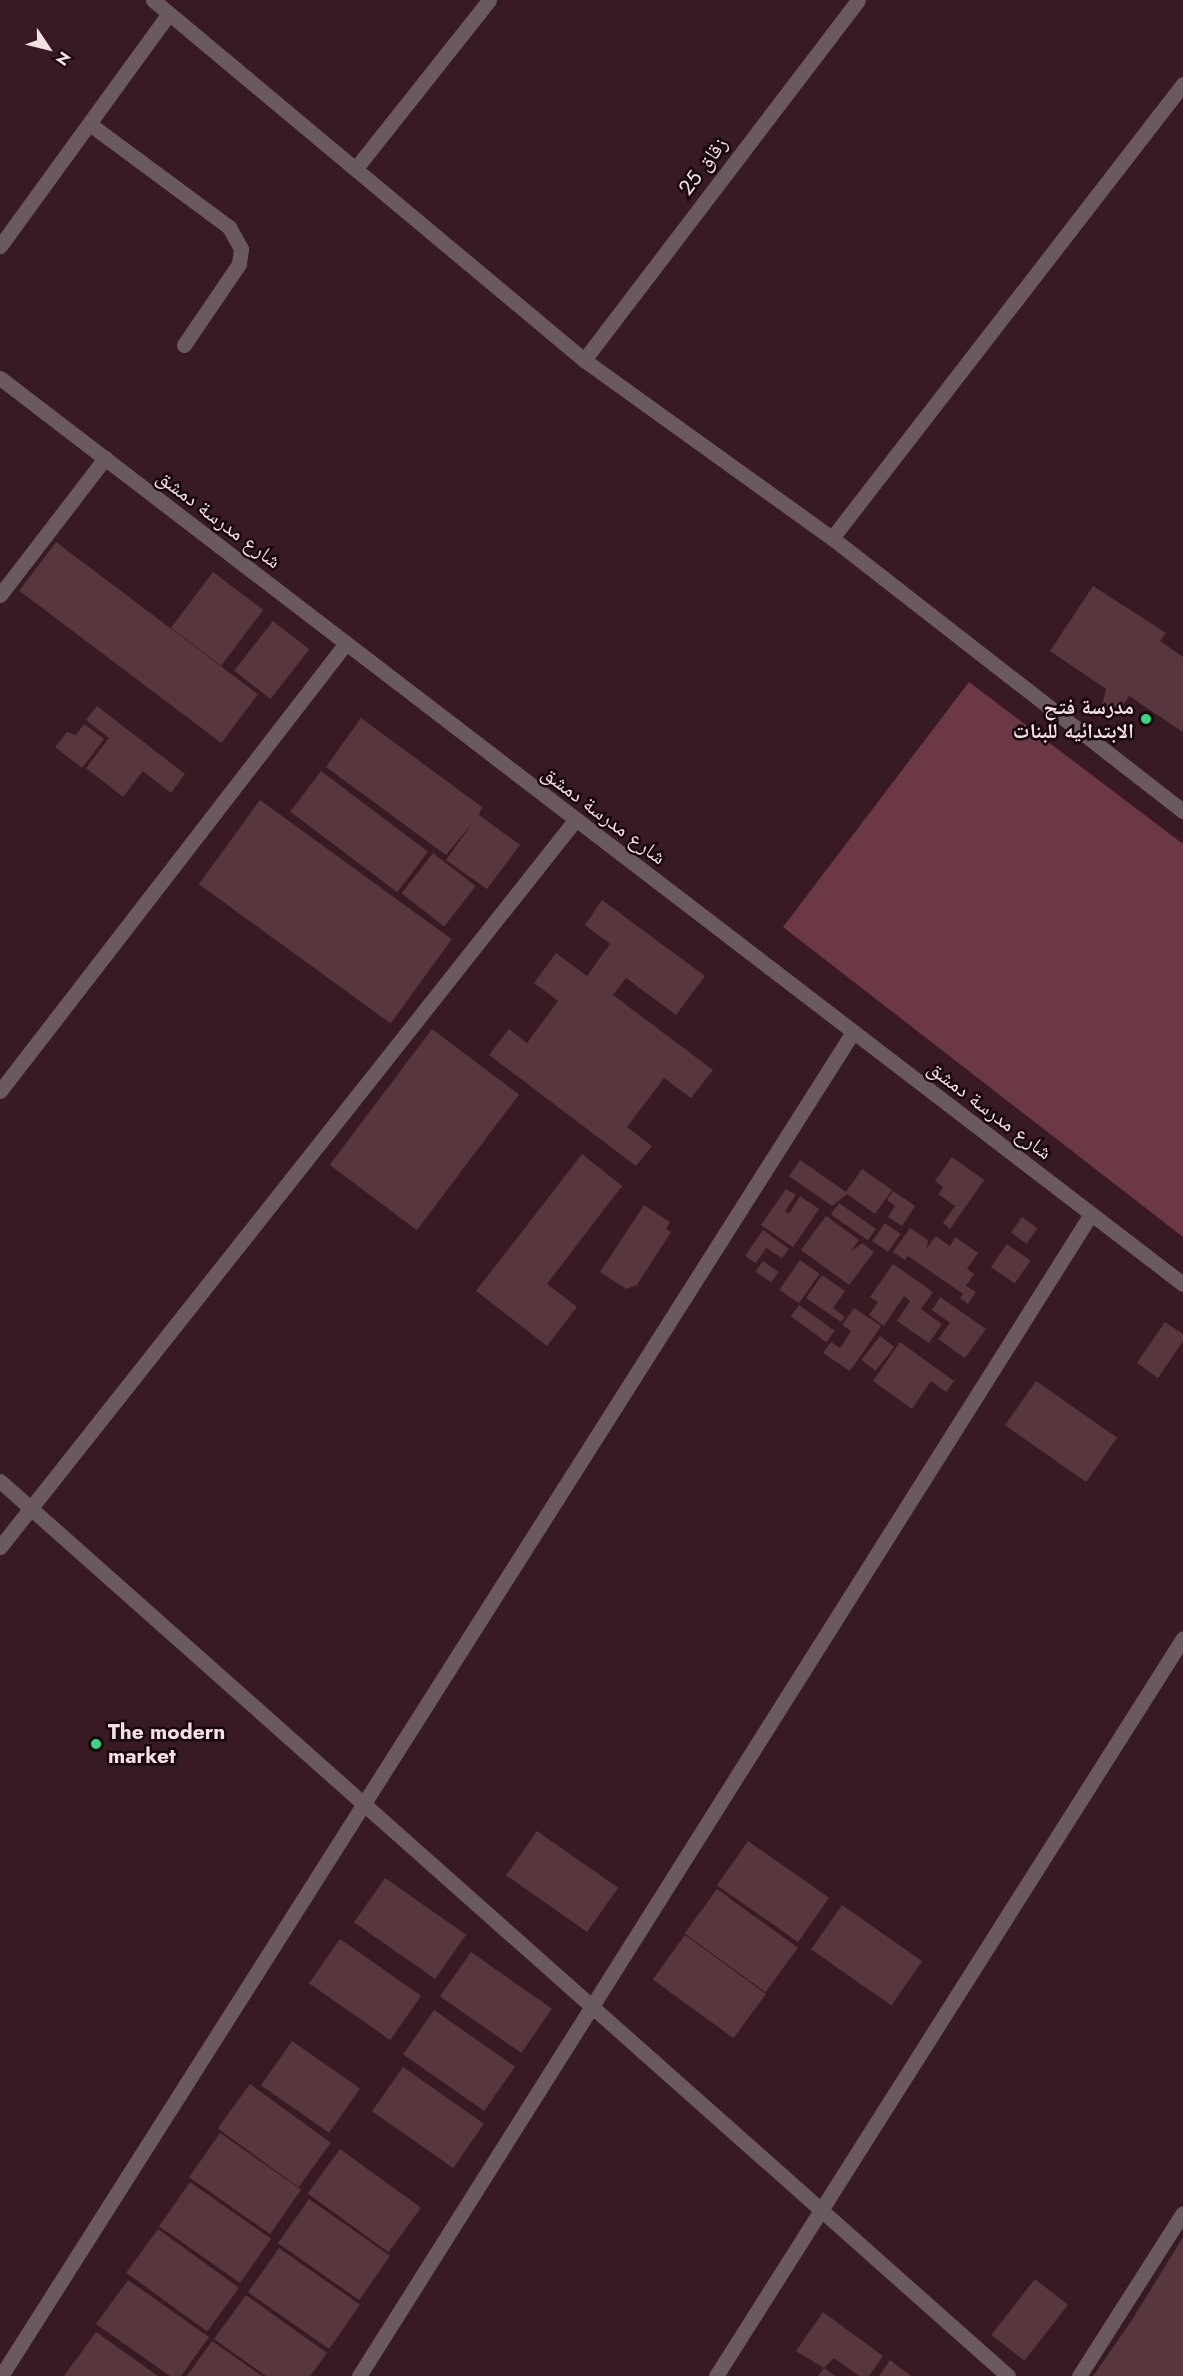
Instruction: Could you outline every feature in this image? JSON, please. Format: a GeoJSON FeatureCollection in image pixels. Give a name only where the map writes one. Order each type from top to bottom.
{"type":"FeatureCollection","features":[{"type":"Feature","properties":{"kind":"street"},"geometry":{"type":"LineString","coordinates":[[153,0],[167,16],[356,168],[478,276],[584,360],[832,538],[1183,811]]}},
{"type":"Feature","properties":{"kind":"street"},"geometry":{"type":"LineString","coordinates":[[356,168],[489,0]]}},
{"type":"Feature","properties":{"kind":"street","name":"زقاق 25"},"geometry":{"type":"LineString","coordinates":[[584,360],[858,0]]}},
{"type":"Feature","properties":{"kind":"street"},"geometry":{"type":"LineString","coordinates":[[0,246],[91,125],[167,16]]}},
{"type":"Feature","properties":{"kind":"street"},"geometry":{"type":"LineString","coordinates":[[832,538],[1183,84]]}},
{"type":"Feature","properties":{"kind":"street"},"geometry":{"type":"LineString","coordinates":[[91,125],[229,227],[241,249],[239,264],[184,345]]}},
{"type":"Feature","properties":{"kind":"street","name":"شارع مدرسة دمشق"},"geometry":{"type":"LineString","coordinates":[[0,378],[1183,1284]]}},
{"type":"Feature","properties":{"kind":"street"},"geometry":{"type":"LineString","coordinates":[[0,595],[105,458]]}},
{"type":"Feature","properties":{"kind":"street"},"geometry":{"type":"LineString","coordinates":[[0,1091],[346,643]]}},
{"type":"Feature","properties":{"kind":"street"},"geometry":{"type":"LineString","coordinates":[[0,1547],[576,819]]}},
{"type":"Feature","properties":{"kind":"street"},"geometry":{"type":"LineString","coordinates":[[1,2376],[853,1032]]}},
{"type":"Feature","properties":{"kind":"street"},"geometry":{"type":"LineString","coordinates":[[359,2376],[1091,1214]]}},
{"type":"Feature","properties":{"kind":"street"},"geometry":{"type":"LineString","coordinates":[[0,1480],[1008,2376]]}},
{"type":"Feature","properties":{"kind":"street"},"geometry":{"type":"LineString","coordinates":[[716,2376],[1183,1638]]}},
{"type":"Feature","properties":{"kind":"street"},"geometry":{"type":"LineString","coordinates":[[1079,2376],[1183,2212]]}},
{"type":"Feature","properties":{"kind":"shaded area"},"geometry":{"type":"Polygon","coordinates":[[[969,682],[1183,844],[1183,1237],[783,927],[969,682]]]}},
{"type":"Feature","properties":{"kind":"building"},"geometry":{"type":"Polygon","coordinates":[[[56,542],[258,694],[221,743],[19,591],[56,542]]]}},
{"type":"Feature","properties":{"kind":"building"},"geometry":{"type":"Polygon","coordinates":[[[213,572],[263,610],[221,666],[171,628],[213,572]]]}},
{"type":"Feature","properties":{"kind":"building"},"geometry":{"type":"Polygon","coordinates":[[[1093,586],[1166,633],[1160,641],[1183,657],[1183,732],[1129,696],[1117,715],[1102,706],[1106,689],[1050,651],[1093,586]]]}},
{"type":"Feature","properties":{"kind":"building"},"geometry":{"type":"Polygon","coordinates":[[[273,621],[309,649],[270,699],[234,671],[273,621]]]}},
{"type":"Feature","properties":{"kind":"building"},"geometry":{"type":"Polygon","coordinates":[[[97,706],[185,774],[171,793],[143,771],[123,797],[86,768],[109,738],[86,720],[97,706]]]}},
{"type":"Feature","properties":{"kind":"building"},"geometry":{"type":"Polygon","coordinates":[[[361,718],[482,807],[479,815],[520,845],[487,889],[446,860],[474,821],[446,855],[326,767],[361,718]]]}},
{"type":"Feature","properties":{"kind":"building"},"geometry":{"type":"Polygon","coordinates":[[[84,724],[104,739],[82,768],[55,747],[67,732],[76,735],[84,724]]]}},
{"type":"Feature","properties":{"kind":"building"},"geometry":{"type":"Polygon","coordinates":[[[321,771],[428,852],[397,892],[290,812],[321,771]]]}},
{"type":"Feature","properties":{"kind":"building"},"geometry":{"type":"Polygon","coordinates":[[[260,800],[452,939],[391,1023],[199,884],[260,800]]]}},
{"type":"Feature","properties":{"kind":"building"},"geometry":{"type":"Polygon","coordinates":[[[433,853],[476,886],[444,926],[402,893],[433,853]]]}},
{"type":"Feature","properties":{"kind":"building"},"geometry":{"type":"Polygon","coordinates":[[[602,900],[705,976],[676,1015],[626,978],[613,995],[713,1070],[691,1098],[664,1078],[627,1127],[652,1146],[636,1166],[489,1055],[509,1029],[527,1043],[558,1001],[534,983],[556,953],[587,976],[610,944],[585,925],[602,900]]]}},
{"type":"Feature","properties":{"kind":"building"},"geometry":{"type":"Polygon","coordinates":[[[432,1029],[519,1095],[417,1230],[330,1165],[432,1029]]]}},
{"type":"Feature","properties":{"kind":"building"},"geometry":{"type":"Polygon","coordinates":[[[582,1154],[622,1186],[547,1284],[577,1307],[547,1346],[476,1291],[582,1154]]]}},
{"type":"Feature","properties":{"kind":"building"},"geometry":{"type":"Polygon","coordinates":[[[952,1157],[984,1180],[950,1229],[943,1223],[955,1206],[938,1194],[943,1187],[935,1181],[952,1157]]]}},
{"type":"Feature","properties":{"kind":"building"},"geometry":{"type":"Polygon","coordinates":[[[800,1160],[846,1192],[862,1169],[892,1190],[875,1214],[847,1194],[832,1206],[789,1176],[800,1160]]]}},
{"type":"Feature","properties":{"kind":"building"},"geometry":{"type":"Polygon","coordinates":[[[786,1189],[796,1195],[785,1211],[789,1214],[800,1196],[819,1209],[793,1247],[761,1225],[786,1189]]]}},
{"type":"Feature","properties":{"kind":"building"},"geometry":{"type":"Polygon","coordinates":[[[893,1191],[915,1206],[902,1226],[888,1217],[895,1206],[887,1200],[893,1191]]]}},
{"type":"Feature","properties":{"kind":"building"},"geometry":{"type":"Polygon","coordinates":[[[839,1203],[876,1229],[868,1240],[831,1214],[839,1203]]]}},
{"type":"Feature","properties":{"kind":"building"},"geometry":{"type":"Polygon","coordinates":[[[644,1205],[670,1222],[666,1229],[671,1232],[637,1285],[626,1289],[600,1272],[644,1205]]]}},
{"type":"Feature","properties":{"kind":"building"},"geometry":{"type":"Polygon","coordinates":[[[826,1216],[859,1240],[851,1251],[862,1243],[874,1252],[849,1285],[801,1250],[826,1216]]]}},
{"type":"Feature","properties":{"kind":"building"},"geometry":{"type":"Polygon","coordinates":[[[1022,1217],[1038,1228],[1027,1243],[1011,1233],[1022,1217]]]}},
{"type":"Feature","properties":{"kind":"building"},"geometry":{"type":"Polygon","coordinates":[[[885,1223],[901,1234],[888,1252],[872,1241],[885,1223]]]}},
{"type":"Feature","properties":{"kind":"building"},"geometry":{"type":"Polygon","coordinates":[[[910,1228],[928,1240],[927,1248],[936,1236],[950,1246],[955,1237],[978,1253],[967,1269],[974,1274],[966,1286],[976,1292],[968,1304],[960,1298],[963,1294],[908,1256],[905,1260],[893,1252],[910,1228]]]}},
{"type":"Feature","properties":{"kind":"building"},"geometry":{"type":"Polygon","coordinates":[[[763,1230],[789,1249],[782,1258],[766,1248],[756,1263],[745,1256],[763,1230]]]}},
{"type":"Feature","properties":{"kind":"building"},"geometry":{"type":"Polygon","coordinates":[[[1007,1244],[1031,1261],[1015,1284],[991,1267],[1007,1244]]]}},
{"type":"Feature","properties":{"kind":"building"},"geometry":{"type":"Polygon","coordinates":[[[800,1260],[820,1274],[799,1303],[779,1289],[800,1260]]]}},
{"type":"Feature","properties":{"kind":"building"},"geometry":{"type":"Polygon","coordinates":[[[763,1261],[779,1272],[771,1283],[756,1272],[763,1261]]]}},
{"type":"Feature","properties":{"kind":"building"},"geometry":{"type":"Polygon","coordinates":[[[893,1264],[933,1292],[921,1309],[942,1324],[929,1343],[897,1321],[910,1301],[904,1296],[884,1326],[869,1315],[878,1302],[870,1297],[893,1264]]]}},
{"type":"Feature","properties":{"kind":"building"},"geometry":{"type":"Polygon","coordinates":[[[822,1275],[845,1291],[833,1308],[845,1317],[841,1322],[806,1298],[822,1275]]]}},
{"type":"Feature","properties":{"kind":"building"},"geometry":{"type":"Polygon","coordinates":[[[940,1297],[986,1329],[965,1358],[938,1339],[950,1323],[932,1310],[940,1297]]]}},
{"type":"Feature","properties":{"kind":"building"},"geometry":{"type":"Polygon","coordinates":[[[799,1305],[835,1331],[826,1342],[791,1316],[799,1305]]]}},
{"type":"Feature","properties":{"kind":"building"},"geometry":{"type":"Polygon","coordinates":[[[854,1308],[881,1326],[850,1371],[823,1353],[831,1342],[840,1348],[851,1331],[842,1325],[854,1308]]]}},
{"type":"Feature","properties":{"kind":"building"},"geometry":{"type":"Polygon","coordinates":[[[1165,1322],[1183,1334],[1183,1341],[1158,1378],[1137,1363],[1165,1322]]]}},
{"type":"Feature","properties":{"kind":"building"},"geometry":{"type":"Polygon","coordinates":[[[880,1336],[894,1347],[876,1371],[862,1360],[880,1336]]]}},
{"type":"Feature","properties":{"kind":"building"},"geometry":{"type":"Polygon","coordinates":[[[900,1342],[954,1381],[946,1392],[931,1381],[912,1409],[873,1381],[900,1342]]]}},
{"type":"Feature","properties":{"kind":"building"},"geometry":{"type":"Polygon","coordinates":[[[1036,1381],[1117,1438],[1086,1482],[1005,1425],[1036,1381]]]}},
{"type":"Feature","properties":{"kind":"building"},"geometry":{"type":"Polygon","coordinates":[[[537,1831],[618,1888],[587,1932],[506,1875],[537,1831]]]}},
{"type":"Feature","properties":{"kind":"building"},"geometry":{"type":"Polygon","coordinates":[[[748,1841],[829,1898],[798,1942],[717,1885],[748,1841]]]}},
{"type":"Feature","properties":{"kind":"building"},"geometry":{"type":"Polygon","coordinates":[[[385,1878],[466,1935],[435,1979],[354,1922],[385,1878]]]}},
{"type":"Feature","properties":{"kind":"building"},"geometry":{"type":"Polygon","coordinates":[[[717,1889],[798,1948],[766,1992],[685,1933],[717,1889]]]}},
{"type":"Feature","properties":{"kind":"building"},"geometry":{"type":"Polygon","coordinates":[[[842,1905],[922,1961],[891,2005],[811,1949],[842,1905]]]}},
{"type":"Feature","properties":{"kind":"building"},"geometry":{"type":"Polygon","coordinates":[[[685,1935],[766,1994],[734,2038],[653,1979],[685,1935]]]}},
{"type":"Feature","properties":{"kind":"building"},"geometry":{"type":"Polygon","coordinates":[[[340,1939],[421,1996],[390,2040],[309,1983],[340,1939]]]}},
{"type":"Feature","properties":{"kind":"building"},"geometry":{"type":"Polygon","coordinates":[[[471,1952],[552,2009],[521,2053],[440,1996],[471,1952]]]}},
{"type":"Feature","properties":{"kind":"building"},"geometry":{"type":"Polygon","coordinates":[[[434,2010],[515,2067],[484,2111],[403,2054],[434,2010]]]}},
{"type":"Feature","properties":{"kind":"building"},"geometry":{"type":"Polygon","coordinates":[[[292,2041],[360,2089],[329,2133],[261,2085],[292,2041]]]}},
{"type":"Feature","properties":{"kind":"building"},"geometry":{"type":"Polygon","coordinates":[[[403,2067],[484,2124],[453,2168],[372,2111],[403,2067]]]}},
{"type":"Feature","properties":{"kind":"building"},"geometry":{"type":"Polygon","coordinates":[[[250,2084],[331,2143],[299,2187],[218,2128],[250,2084]]]}},
{"type":"Feature","properties":{"kind":"building"},"geometry":{"type":"Polygon","coordinates":[[[220,2133],[301,2190],[270,2234],[189,2177],[220,2133]]]}},
{"type":"Feature","properties":{"kind":"building"},"geometry":{"type":"Polygon","coordinates":[[[340,2149],[421,2208],[389,2252],[308,2193],[340,2149]]]}},
{"type":"Feature","properties":{"kind":"building"},"geometry":{"type":"Polygon","coordinates":[[[190,2182],[271,2239],[240,2283],[159,2226],[190,2182]]]}},
{"type":"Feature","properties":{"kind":"building"},"geometry":{"type":"Polygon","coordinates":[[[309,2199],[390,2256],[359,2300],[278,2243],[309,2199]]]}},
{"type":"Feature","properties":{"kind":"building"},"geometry":{"type":"Polygon","coordinates":[[[158,2229],[239,2288],[207,2331],[126,2273],[158,2229]]]}},
{"type":"Feature","properties":{"kind":"building"},"geometry":{"type":"Polygon","coordinates":[[[1183,2237],[1183,2376],[1093,2376],[1132,2320],[1183,2237]]]}},
{"type":"Feature","properties":{"kind":"building"},"geometry":{"type":"Polygon","coordinates":[[[279,2248],[360,2305],[329,2349],[248,2292],[279,2248]]]}},
{"type":"Feature","properties":{"kind":"building"},"geometry":{"type":"Polygon","coordinates":[[[1035,2279],[1068,2305],[1024,2361],[991,2335],[1035,2279]]]}},
{"type":"Feature","properties":{"kind":"building"},"geometry":{"type":"Polygon","coordinates":[[[128,2280],[209,2337],[181,2376],[170,2376],[96,2324],[128,2280]]]}},
{"type":"Feature","properties":{"kind":"building"},"geometry":{"type":"Polygon","coordinates":[[[246,2295],[327,2353],[310,2376],[266,2376],[214,2339],[246,2295]]]}},
{"type":"Feature","properties":{"kind":"building"},"geometry":{"type":"Polygon","coordinates":[[[823,2312],[883,2356],[869,2376],[859,2376],[834,2358],[824,2368],[796,2351],[823,2312]]]}},
{"type":"Feature","properties":{"kind":"building"},"geometry":{"type":"Polygon","coordinates":[[[96,2332],[158,2376],[64,2376],[96,2332]]]}},
{"type":"Feature","properties":{"kind":"building"},"geometry":{"type":"Polygon","coordinates":[[[212,2341],[262,2376],[187,2376],[212,2341]]]}},
{"type":"Feature","properties":{"kind":"building"},"geometry":{"type":"Polygon","coordinates":[[[890,2360],[911,2376],[879,2376],[890,2360]]]}},
{"type":"Feature","properties":{"kind":"building"},"geometry":{"type":"Polygon","coordinates":[[[824,2368],[835,2376],[818,2376],[824,2368]]]}},
{"type":"Feature","properties":{"kind":"place","name":"مدرسة فتح الابتدائيه للبنات"},"geometry":{"type":"Point","coordinates":[1146,719]}},
{"type":"Feature","properties":{"kind":"place","name":"The modern market"},"geometry":{"type":"Point","coordinates":[96,1744]}}]}
